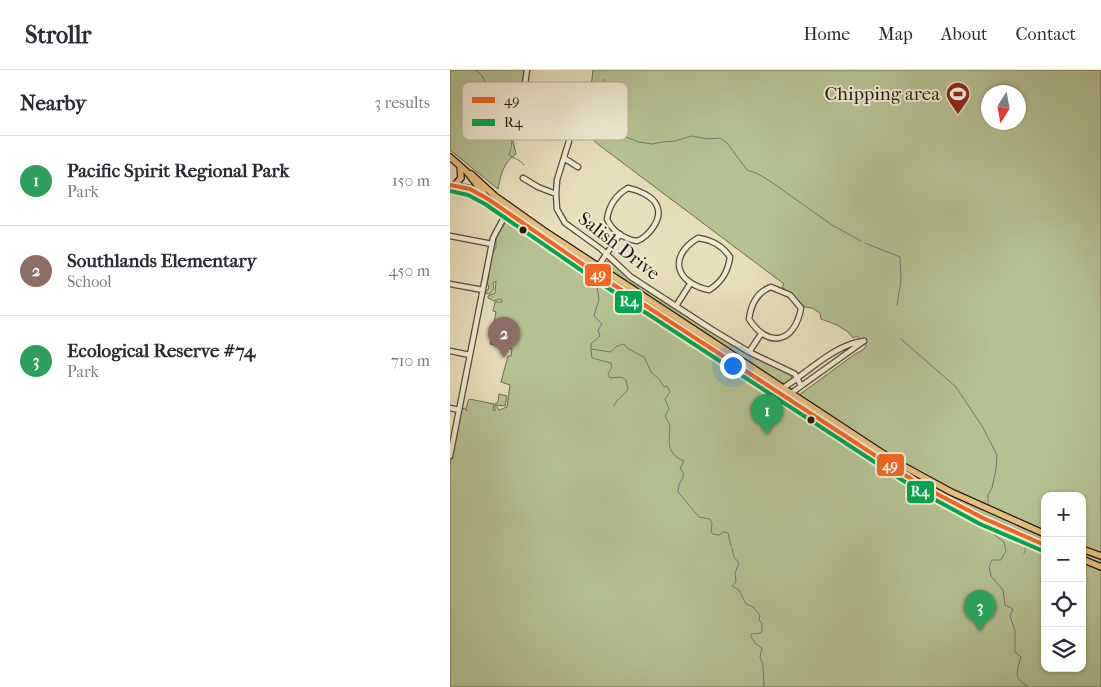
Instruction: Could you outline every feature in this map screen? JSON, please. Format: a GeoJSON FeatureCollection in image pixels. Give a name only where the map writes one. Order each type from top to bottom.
{"type":"FeatureCollection","features":[{"type":"Feature","properties":{"kind":"main road"},"geometry":{"type":"LineString","coordinates":[[450,157],[479,181],[491,197],[507,213],[783,388],[788,395],[917,474],[986,509],[1041,532]]}},
{"type":"Feature","properties":{"kind":"main road"},"geometry":{"type":"LineString","coordinates":[[452,186],[461,178],[460,166]]}},
{"type":"Feature","properties":{"kind":"main road"},"geometry":{"type":"LineString","coordinates":[[467,172],[483,191],[491,197]]}},
{"type":"Feature","properties":{"kind":"main road"},"geometry":{"type":"LineString","coordinates":[[452,186],[483,191]]}},
{"type":"Feature","properties":{"kind":"main road"},"geometry":{"type":"LineString","coordinates":[[470,189],[507,205],[596,270],[788,395],[922,486],[983,518],[1041,542]]}},
{"type":"Feature","properties":{"kind":"main road"},"geometry":{"type":"LineString","coordinates":[[1086,550],[1101,556]]}},
{"type":"Feature","properties":{"kind":"main road"},"geometry":{"type":"LineString","coordinates":[[1086,561],[1101,567]]}},
{"type":"Feature","properties":{"kind":"street","name":"Salish Drive"},"geometry":{"type":"LineString","coordinates":[[569,140],[557,180],[556,194],[557,209],[565,223],[607,254],[631,277],[749,352],[794,374],[801,386]]}},
{"type":"Feature","properties":{"kind":"street"},"geometry":{"type":"LineString","coordinates":[[564,158],[578,167]]}},
{"type":"Feature","properties":{"kind":"street"},"geometry":{"type":"LineString","coordinates":[[523,178],[538,187],[556,194]]}},
{"type":"Feature","properties":{"kind":"street"},"geometry":{"type":"LineString","coordinates":[[628,188],[641,192],[658,206],[659,213],[656,221],[652,229],[642,239],[632,240],[620,234],[611,226],[607,219],[612,203],[617,196],[628,188]]}},
{"type":"Feature","properties":{"kind":"street"},"geometry":{"type":"LineString","coordinates":[[450,456],[492,244],[495,233],[507,213],[507,205]]}},
{"type":"Feature","properties":{"kind":"street"},"geometry":{"type":"LineString","coordinates":[[596,270],[620,234]]}},
{"type":"Feature","properties":{"kind":"street"},"geometry":{"type":"LineString","coordinates":[[450,236],[492,244]]}},
{"type":"Feature","properties":{"kind":"street"},"geometry":{"type":"LineString","coordinates":[[698,238],[708,240],[725,250],[730,257],[729,266],[721,281],[709,290],[690,284],[679,271],[681,255],[689,244],[698,238]]}},
{"type":"Feature","properties":{"kind":"street"},"geometry":{"type":"LineString","coordinates":[[450,284],[483,290]]}},
{"type":"Feature","properties":{"kind":"street"},"geometry":{"type":"LineString","coordinates":[[676,306],[690,284]]}},
{"type":"Feature","properties":{"kind":"street"},"geometry":{"type":"LineString","coordinates":[[771,287],[790,295],[801,308],[799,318],[791,331],[777,339],[761,334],[749,319],[750,308],[754,301],[763,290],[771,287]]}},
{"type":"Feature","properties":{"kind":"street"},"geometry":{"type":"LineString","coordinates":[[749,352],[761,334]]}},
{"type":"Feature","properties":{"kind":"street"},"geometry":{"type":"LineString","coordinates":[[783,388],[843,347],[855,342],[864,341],[857,348],[788,395]]}},
{"type":"Feature","properties":{"kind":"street"},"geometry":{"type":"LineString","coordinates":[[450,351],[470,355]]}},
{"type":"Feature","properties":{"kind":"street"},"geometry":{"type":"LineString","coordinates":[[450,408],[459,410]]}},
{"type":"Feature","properties":{"kind":"green space"},"geometry":{"type":"Polygon","coordinates":[[[450,70],[525,70],[522,82],[462,82],[462,140],[513,140],[516,154],[505,165],[498,189],[450,150],[450,70]]]}},
{"type":"Feature","properties":{"kind":"green space"},"geometry":{"type":"Polygon","coordinates":[[[593,70],[1101,70],[1101,687],[450,687],[450,465],[461,411],[464,408],[467,411],[469,399],[494,404],[493,410],[495,411],[495,404],[498,402],[499,394],[507,396],[505,406],[496,405],[499,410],[507,407],[510,385],[501,382],[508,356],[511,356],[512,349],[490,344],[496,312],[493,311],[495,302],[502,302],[501,299],[494,301],[488,298],[488,296],[495,293],[496,281],[493,283],[494,289],[490,294],[485,293],[489,288],[487,282],[488,274],[492,254],[496,247],[496,238],[506,218],[510,218],[576,267],[639,305],[659,321],[787,404],[792,400],[790,396],[795,398],[866,346],[857,336],[853,338],[848,332],[837,325],[821,319],[820,313],[812,308],[805,307],[782,287],[784,284],[595,142],[594,140],[628,140],[628,82],[592,82],[593,70]]]}},
{"type":"Feature","properties":{"kind":"green space"},"geometry":{"type":"Polygon","coordinates":[[[608,261],[646,290],[750,356],[791,375],[792,380],[787,384],[782,384],[606,268],[605,263],[608,261]]]}},
{"type":"Feature","properties":{"kind":"waterway"},"geometry":{"type":"LineString","coordinates":[[475,70],[482,76],[485,82]]}},
{"type":"Feature","properties":{"kind":"waterway"},"geometry":{"type":"LineString","coordinates":[[628,138],[652,144],[675,141],[692,136],[707,139],[720,138],[727,143],[747,170],[770,181],[832,225],[861,241]]}},
{"type":"Feature","properties":{"kind":"waterway"},"geometry":{"type":"LineString","coordinates":[[510,140],[512,141],[509,155],[521,161],[524,165]]}},
{"type":"Feature","properties":{"kind":"waterway"},"geometry":{"type":"LineString","coordinates":[[865,243],[900,257],[901,280],[897,305]]}},
{"type":"Feature","properties":{"kind":"waterway"},"geometry":{"type":"LineString","coordinates":[[597,287],[599,299],[594,316],[602,324],[598,330],[600,336],[591,344],[591,349],[611,352],[617,346],[624,344],[627,348],[644,357],[651,372],[660,380],[664,387],[667,386],[670,392],[665,399],[669,409],[665,416],[670,425],[671,451],[684,461],[680,469],[683,472],[683,478],[679,484],[678,492],[699,517],[710,519],[712,524],[711,532],[713,534],[728,533],[731,546]]}},
{"type":"Feature","properties":{"kind":"waterway"},"geometry":{"type":"LineString","coordinates":[[901,339],[956,387],[982,426],[997,455],[996,469],[992,488],[988,495],[988,503]]}},
{"type":"Feature","properties":{"kind":"waterway"},"geometry":{"type":"LineString","coordinates":[[591,349],[592,358],[611,363],[612,367],[608,374],[610,378],[621,377],[626,380],[628,389],[614,406]]}},
{"type":"Feature","properties":{"kind":"waterway"},"geometry":{"type":"LineString","coordinates":[[995,535],[1004,542],[1006,551],[1001,560],[992,560],[989,567],[991,576],[1003,590],[1005,605],[1013,609],[1010,616],[1015,631],[1015,652],[1021,657],[1017,676],[1028,687]]}},
{"type":"Feature","properties":{"kind":"waterway"},"geometry":{"type":"LineString","coordinates":[[732,548],[734,557],[739,563],[735,573],[736,582],[732,586],[739,590],[746,604],[753,607],[760,615],[759,620],[762,623],[761,633],[751,634],[751,637],[762,648],[760,657],[763,665],[764,687]]}},
{"type":"Feature","properties":{"kind":"transit line","name":"49"},"geometry":{"type":"LineString","coordinates":[[450,185],[470,189],[488,199],[594,272],[922,486],[983,518],[1041,543]]}},
{"type":"Feature","properties":{"kind":"transit line","name":"R4"},"geometry":{"type":"LineString","coordinates":[[450,191],[468,195],[485,204],[591,277],[919,491],[980,524],[1041,550]]}},
{"type":"Feature","properties":{"kind":"place","name":"Chipping area"},"geometry":{"type":"Point","coordinates":[958,115]}},
{"type":"Feature","properties":{"kind":"place","name":"Southlands Elementary"},"geometry":{"type":"Point","coordinates":[504,358]}},
{"type":"Feature","properties":{"kind":"place","name":"Pacific Spirit Regional Park"},"geometry":{"type":"Point","coordinates":[767,435]}},
{"type":"Feature","properties":{"kind":"place","name":"Ecological Reserve #74"},"geometry":{"type":"Point","coordinates":[980,631]}}]}
